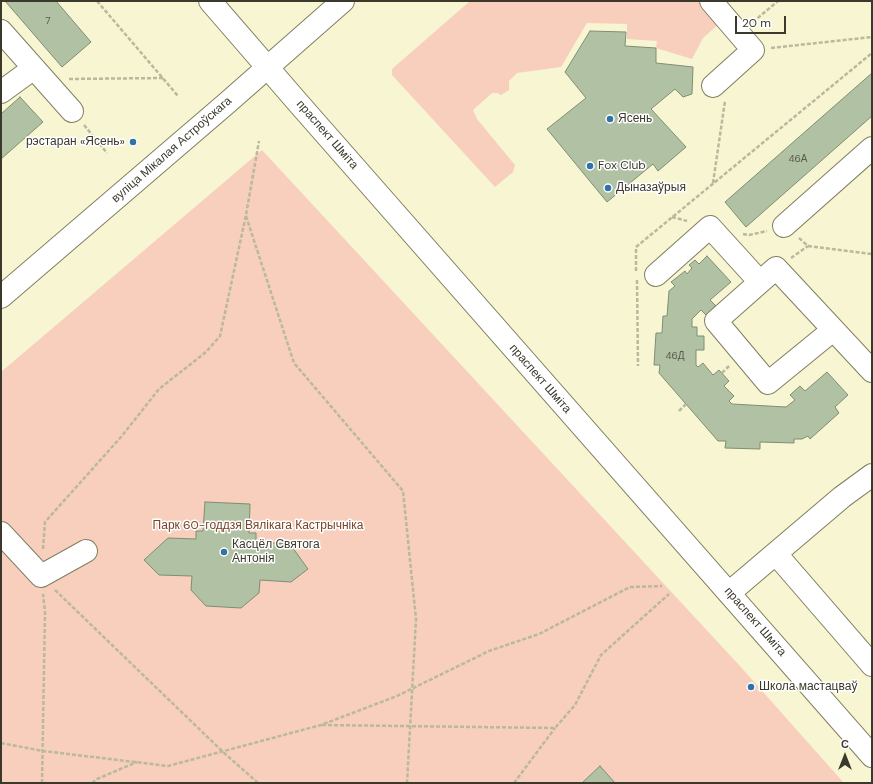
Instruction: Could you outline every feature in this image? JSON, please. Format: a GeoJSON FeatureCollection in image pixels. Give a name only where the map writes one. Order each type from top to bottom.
{"type":"FeatureCollection","features":[{"type":"Feature","properties":{"kind":"main road","name":"праспект Шміта"},"geometry":{"type":"LineString","coordinates":[[210,1],[300,106],[872,756]]}},
{"type":"Feature","properties":{"kind":"main road","name":"вуліца Мікалая Астроўскага"},"geometry":{"type":"LineString","coordinates":[[1,297],[227,103],[267,66],[343,1]]}},
{"type":"Feature","properties":{"kind":"main road"},"geometry":{"type":"LineString","coordinates":[[711,1],[753,50],[713,86]]}},
{"type":"Feature","properties":{"kind":"main road"},"geometry":{"type":"LineString","coordinates":[[1,31],[72,111]]}},
{"type":"Feature","properties":{"kind":"main road"},"geometry":{"type":"LineString","coordinates":[[1,92],[39,74]]}},
{"type":"Feature","properties":{"kind":"main road"},"geometry":{"type":"LineString","coordinates":[[784,226],[872,148]]}},
{"type":"Feature","properties":{"kind":"main road"},"geometry":{"type":"LineString","coordinates":[[656,275],[710,226],[760,282]]}},
{"type":"Feature","properties":{"kind":"main road"},"geometry":{"type":"LineString","coordinates":[[833,330],[768,384],[716,321],[776,268],[872,371]]}},
{"type":"Feature","properties":{"kind":"main road"},"geometry":{"type":"LineString","coordinates":[[729,593],[842,497],[872,476]]}},
{"type":"Feature","properties":{"kind":"main road"},"geometry":{"type":"LineString","coordinates":[[1,533],[41,576],[86,551]]}},
{"type":"Feature","properties":{"kind":"main road"},"geometry":{"type":"LineString","coordinates":[[776,554],[872,665]]}},
{"type":"Feature","properties":{"kind":"path"},"geometry":{"type":"LineString","coordinates":[[97,1],[178,96]]}},
{"type":"Feature","properties":{"kind":"path"},"geometry":{"type":"LineString","coordinates":[[739,34],[778,1]]}},
{"type":"Feature","properties":{"kind":"path"},"geometry":{"type":"LineString","coordinates":[[753,50],[872,37]]}},
{"type":"Feature","properties":{"kind":"path"},"geometry":{"type":"LineString","coordinates":[[638,366],[636,247],[872,53]]}},
{"type":"Feature","properties":{"kind":"path"},"geometry":{"type":"LineString","coordinates":[[713,183],[730,71]]}},
{"type":"Feature","properties":{"kind":"path"},"geometry":{"type":"LineString","coordinates":[[39,74],[163,78]]}},
{"type":"Feature","properties":{"kind":"path"},"geometry":{"type":"LineString","coordinates":[[72,111],[107,153]]}},
{"type":"Feature","properties":{"kind":"path"},"geometry":{"type":"LineString","coordinates":[[42,783],[45,611],[41,576],[45,522],[121,437],[159,390],[206,352],[220,336],[246,215],[259,141]]}},
{"type":"Feature","properties":{"kind":"path"},"geometry":{"type":"LineString","coordinates":[[246,215],[294,363],[403,491],[416,619],[407,783]]}},
{"type":"Feature","properties":{"kind":"path"},"geometry":{"type":"LineString","coordinates":[[679,411],[686,404]]}},
{"type":"Feature","properties":{"kind":"path"},"geometry":{"type":"LineString","coordinates":[[41,576],[222,751],[258,783]]}},
{"type":"Feature","properties":{"kind":"path"},"geometry":{"type":"LineString","coordinates":[[1,743],[42,751],[168,766],[320,725],[398,696],[489,651],[539,634],[630,587],[662,586]]}},
{"type":"Feature","properties":{"kind":"path"},"geometry":{"type":"LineString","coordinates":[[514,783],[555,728],[575,705],[601,655],[669,594]]}},
{"type":"Feature","properties":{"kind":"path"},"geometry":{"type":"LineString","coordinates":[[320,725],[555,728]]}},
{"type":"Feature","properties":{"kind":"path"},"geometry":{"type":"LineString","coordinates":[[92,783],[97,779],[137,762]]}},
{"type":"Feature","properties":{"kind":"green space"},"geometry":{"type":"Polygon","coordinates":[[[470,1],[701,1],[720,23],[703,38],[692,59],[656,48],[657,41],[627,39],[627,24],[587,23],[561,67],[517,73],[509,81],[509,90],[501,95],[492,93],[473,110],[477,119],[515,165],[513,172],[495,187],[392,75],[392,69],[470,1]]]}},
{"type":"Feature","properties":{"kind":"green space","name":"Парк 60-годдзя Вялікага Кастрычніка"},"geometry":{"type":"Polygon","coordinates":[[[262,150],[739,665],[844,783],[1,783],[1,372],[262,150]]]}},
{"type":"Feature","properties":{"kind":"building"},"geometry":{"type":"Polygon","coordinates":[[[5,1],[56,1],[91,42],[62,67],[5,1]]]}},
{"type":"Feature","properties":{"kind":"building","name":"Ясень"},"geometry":{"type":"Polygon","coordinates":[[[590,31],[626,32],[625,46],[656,48],[656,63],[693,67],[692,94],[683,97],[675,89],[651,109],[686,147],[658,171],[653,164],[607,202],[547,129],[586,98],[565,72],[590,31]]]}},
{"type":"Feature","properties":{"kind":"building"},"geometry":{"type":"Polygon","coordinates":[[[872,73],[872,116],[746,227],[725,202],[872,73]]]}},
{"type":"Feature","properties":{"kind":"building"},"geometry":{"type":"Polygon","coordinates":[[[20,97],[43,122],[1,159],[1,114],[20,97]]]}},
{"type":"Feature","properties":{"kind":"building"},"geometry":{"type":"Polygon","coordinates":[[[707,256],[731,282],[710,300],[716,306],[706,315],[701,310],[692,319],[692,327],[697,327],[697,336],[704,336],[704,350],[696,350],[696,365],[698,367],[703,363],[713,375],[719,370],[729,381],[724,386],[734,396],[729,401],[732,404],[786,407],[795,400],[790,395],[800,386],[805,391],[827,372],[848,395],[835,407],[839,413],[810,439],[808,436],[802,439],[794,439],[794,443],[760,442],[760,449],[725,448],[726,441],[718,441],[659,373],[660,365],[654,365],[656,333],[662,333],[663,316],[667,316],[669,291],[675,286],[671,282],[685,271],[687,274],[692,268],[689,265],[695,260],[699,264],[707,256]]]}},
{"type":"Feature","properties":{"kind":"building","name":"Касцёл Святога Антонія"},"geometry":{"type":"Polygon","coordinates":[[[205,502],[250,504],[249,533],[256,533],[256,542],[290,544],[308,569],[291,582],[260,580],[259,593],[241,608],[206,606],[191,590],[192,576],[159,575],[144,560],[168,538],[196,539],[196,531],[203,531],[205,502]]]}},
{"type":"Feature","properties":{"kind":"building"},"geometry":{"type":"Polygon","coordinates":[[[600,766],[615,783],[582,783],[600,766]]]}},
{"type":"Feature","properties":{"kind":"place","name":"Ясень"},"geometry":{"type":"Point","coordinates":[610,119]}},
{"type":"Feature","properties":{"kind":"place","name":"рэстаран «Ясень»"},"geometry":{"type":"Point","coordinates":[133,142]}},
{"type":"Feature","properties":{"kind":"place","name":"Fox Club"},"geometry":{"type":"Point","coordinates":[590,166]}},
{"type":"Feature","properties":{"kind":"place","name":"Дыназаўрыя"},"geometry":{"type":"Point","coordinates":[608,188]}},
{"type":"Feature","properties":{"kind":"place","name":"Касцёл Святога Антонія"},"geometry":{"type":"Point","coordinates":[224,552]}},
{"type":"Feature","properties":{"kind":"place","name":"Школа мастацваў"},"geometry":{"type":"Point","coordinates":[751,687]}}]}
